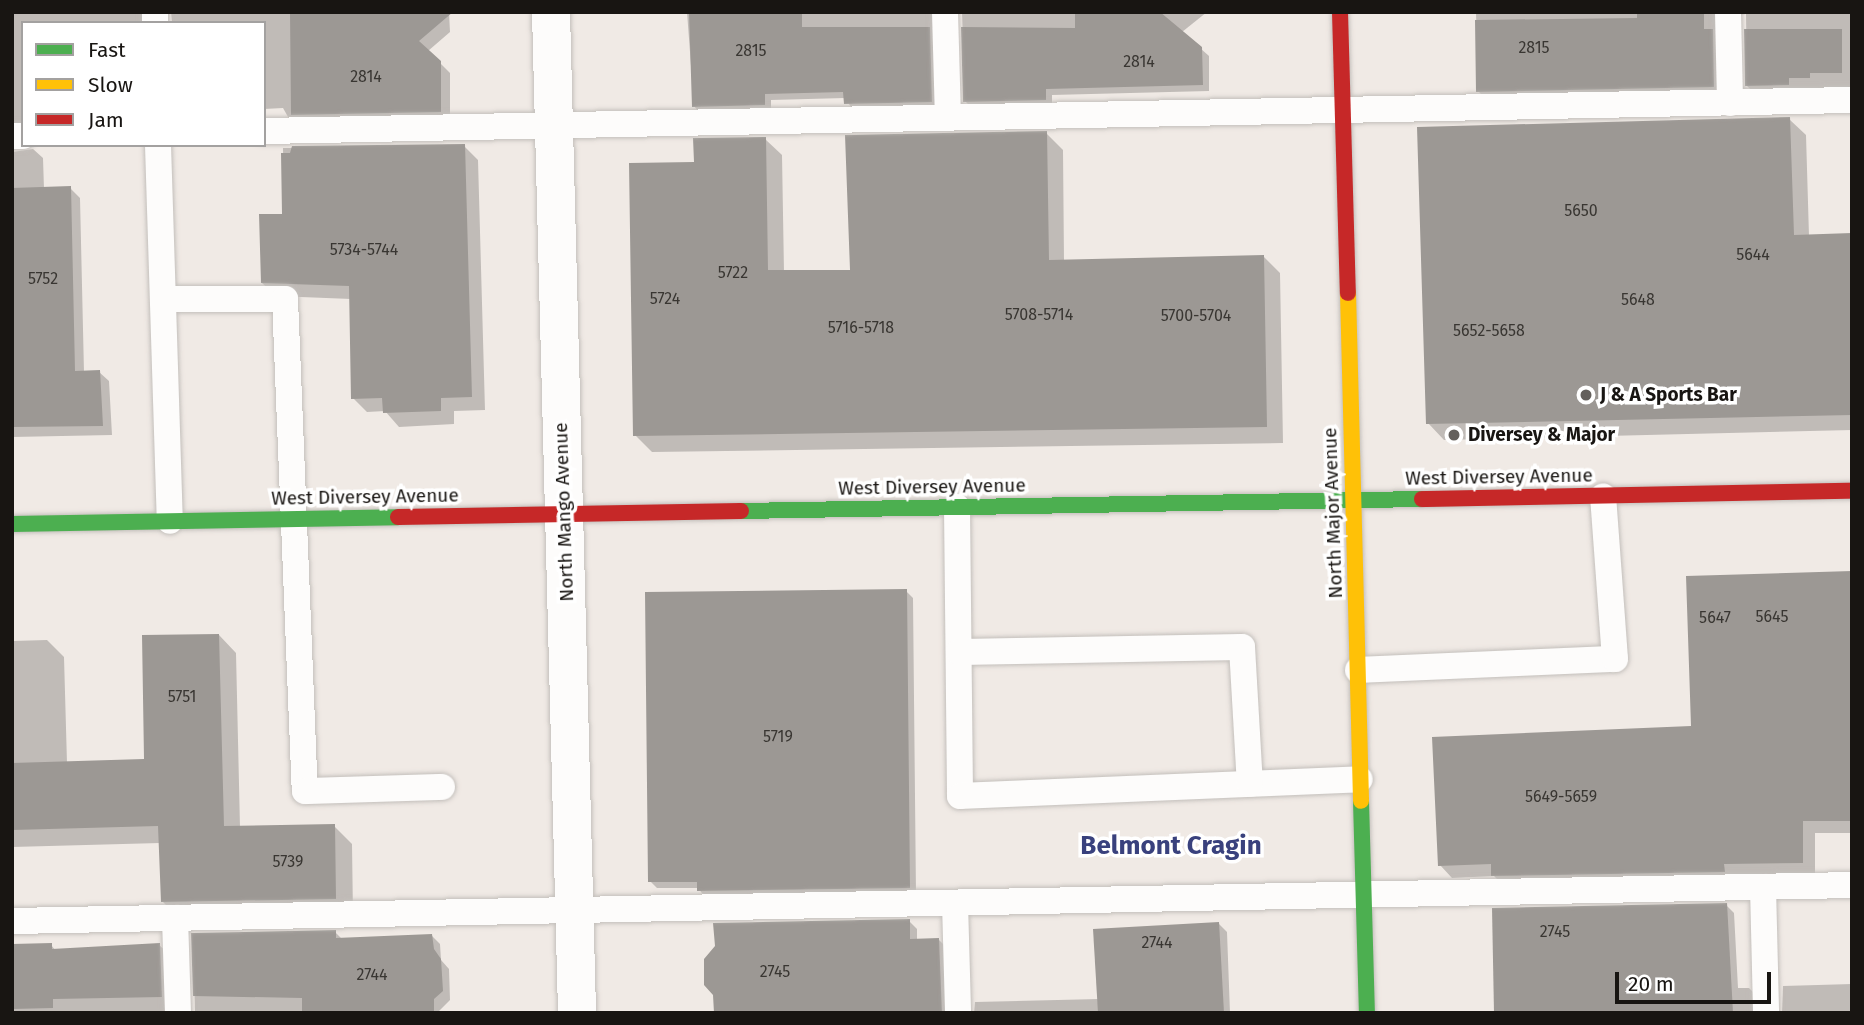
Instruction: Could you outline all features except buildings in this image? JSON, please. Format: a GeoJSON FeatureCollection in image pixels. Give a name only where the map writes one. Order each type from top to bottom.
{"type":"FeatureCollection","features":[{"type":"Feature","properties":{"kind":"main road","name":"North Major Avenue"},"geometry":{"type":"LineString","coordinates":[[1340,12],[1367,1013]]}},
{"type":"Feature","properties":{"kind":"main road","name":"West Diversey Avenue"},"geometry":{"type":"LineString","coordinates":[[12,524],[1852,491]]}},
{"type":"Feature","properties":{"kind":"street","name":"North Mango Avenue"},"geometry":{"type":"LineString","coordinates":[[551,12],[577,1013]]}},
{"type":"Feature","properties":{"kind":"lane"},"geometry":{"type":"LineString","coordinates":[[945,12],[948,118]]}},
{"type":"Feature","properties":{"kind":"lane"},"geometry":{"type":"LineString","coordinates":[[1728,12],[1730,103]]}},
{"type":"Feature","properties":{"kind":"lane"},"geometry":{"type":"LineString","coordinates":[[266,131],[1852,100]]}},
{"type":"Feature","properties":{"kind":"lane"},"geometry":{"type":"LineString","coordinates":[[158,147],[170,521]]}},
{"type":"Feature","properties":{"kind":"lane"},"geometry":{"type":"LineString","coordinates":[[165,299],[285,299],[305,791],[442,787]]}},
{"type":"Feature","properties":{"kind":"lane"},"geometry":{"type":"LineString","coordinates":[[1358,670],[1615,659],[1603,496]]}},
{"type":"Feature","properties":{"kind":"lane"},"geometry":{"type":"LineString","coordinates":[[957,507],[960,796],[1360,779]]}},
{"type":"Feature","properties":{"kind":"lane"},"geometry":{"type":"LineString","coordinates":[[959,652],[1242,647],[1250,784]]}},
{"type":"Feature","properties":{"kind":"lane"},"geometry":{"type":"LineString","coordinates":[[12,921],[1852,885]]}},
{"type":"Feature","properties":{"kind":"lane"},"geometry":{"type":"LineString","coordinates":[[1763,887],[1766,1013]]}},
{"type":"Feature","properties":{"kind":"lane"},"geometry":{"type":"LineString","coordinates":[[955,903],[958,1013]]}},
{"type":"Feature","properties":{"kind":"lane"},"geometry":{"type":"LineString","coordinates":[[175,918],[178,1013]]}},
{"type":"Feature","properties":{"kind":"traffic: fast"},"geometry":{"type":"LineString","coordinates":[[741,511],[1422,499]]}},
{"type":"Feature","properties":{"kind":"traffic: fast"},"geometry":{"type":"LineString","coordinates":[[12,524],[398,517]]}},
{"type":"Feature","properties":{"kind":"traffic: fast"},"geometry":{"type":"LineString","coordinates":[[1361,801],[1367,1013]]}},
{"type":"Feature","properties":{"kind":"traffic: slow"},"geometry":{"type":"LineString","coordinates":[[1348,293],[1361,801]]}},
{"type":"Feature","properties":{"kind":"traffic: jam"},"geometry":{"type":"LineString","coordinates":[[1340,12],[1348,293]]}},
{"type":"Feature","properties":{"kind":"traffic: jam"},"geometry":{"type":"LineString","coordinates":[[1422,499],[1852,491]]}},
{"type":"Feature","properties":{"kind":"traffic: jam"},"geometry":{"type":"LineString","coordinates":[[398,517],[741,511]]}},
{"type":"Feature","properties":{"kind":"place","name":"J & A Sports Bar"},"geometry":{"type":"Point","coordinates":[1586,395]}},
{"type":"Feature","properties":{"kind":"place","name":"Diversey & Major"},"geometry":{"type":"Point","coordinates":[1454,435]}},
{"type":"Feature","properties":{"kind":"district","name":"Belmont Cragin"},"geometry":{"type":"Point","coordinates":[1171,846]}}]}
